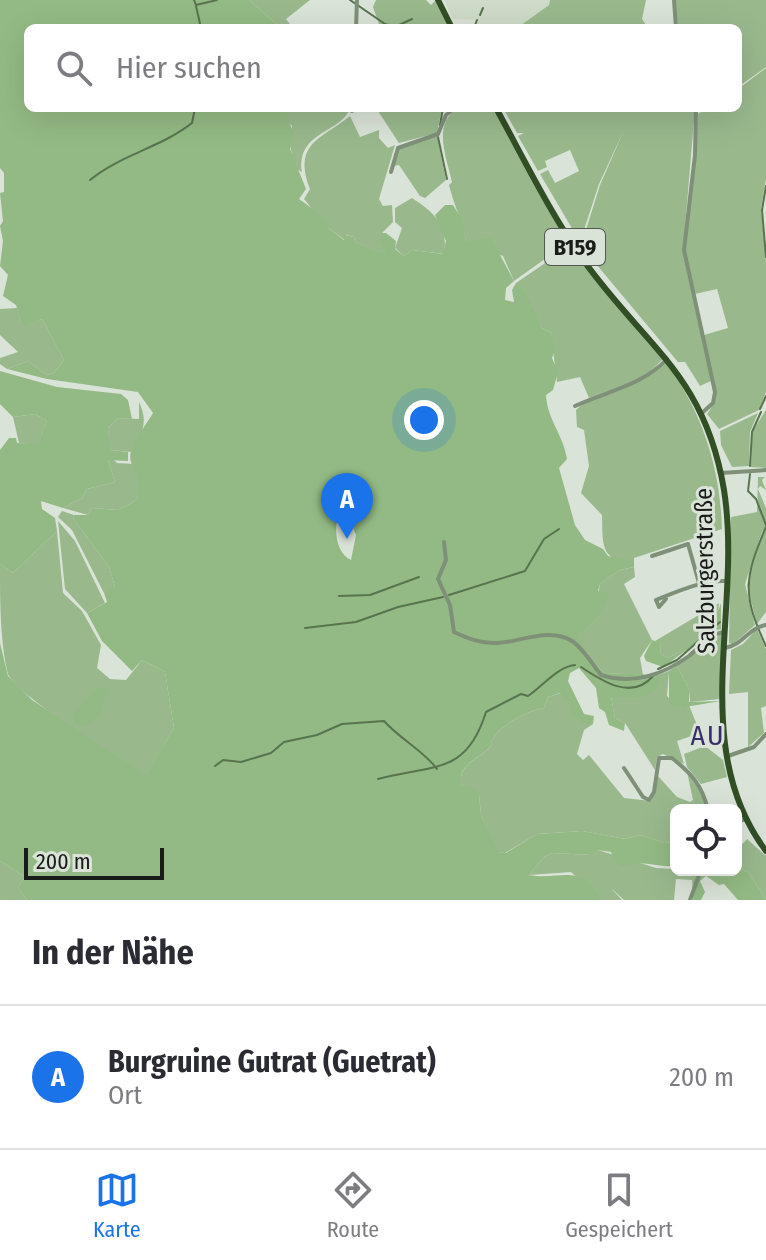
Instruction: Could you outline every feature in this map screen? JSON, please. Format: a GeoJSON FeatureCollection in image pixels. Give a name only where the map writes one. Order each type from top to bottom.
{"type":"FeatureCollection","features":[{"type":"Feature","properties":{"kind":"main road"},"geometry":{"type":"LineString","coordinates":[[438,0],[450,24]]}},
{"type":"Feature","properties":{"kind":"main road","name":"Salzburgerstraße"},"geometry":{"type":"LineString","coordinates":[[498,112],[583,260],[668,358],[702,413],[721,473],[726,515],[722,632],[726,757],[746,819],[766,851]]}},
{"type":"Feature","properties":{"kind":"street"},"geometry":{"type":"LineString","coordinates":[[356,24],[357,0]]}},
{"type":"Feature","properties":{"kind":"street"},"geometry":{"type":"LineString","coordinates":[[674,0],[676,24]]}},
{"type":"Feature","properties":{"kind":"street"},"geometry":{"type":"LineString","coordinates":[[391,172],[398,148],[438,134],[450,112]]}},
{"type":"Feature","properties":{"kind":"street"},"geometry":{"type":"LineString","coordinates":[[696,112],[694,164],[684,250],[715,392],[713,403],[702,413]]}},
{"type":"Feature","properties":{"kind":"street"},"geometry":{"type":"LineString","coordinates":[[575,406],[615,388],[643,380],[668,358]]}},
{"type":"Feature","properties":{"kind":"street"},"geometry":{"type":"LineString","coordinates":[[721,473],[766,470]]}},
{"type":"Feature","properties":{"kind":"street"},"geometry":{"type":"LineString","coordinates":[[444,542],[446,560],[438,579],[450,605],[454,632],[466,637],[494,643],[537,636],[562,636],[575,643],[601,675],[629,680],[669,668],[722,632]]}},
{"type":"Feature","properties":{"kind":"street"},"geometry":{"type":"LineString","coordinates":[[652,556],[688,544],[699,583]]}},
{"type":"Feature","properties":{"kind":"street"},"geometry":{"type":"LineString","coordinates":[[666,599],[699,583],[723,581]]}},
{"type":"Feature","properties":{"kind":"street"},"geometry":{"type":"LineString","coordinates":[[724,648],[739,644],[757,627],[766,625]]}},
{"type":"Feature","properties":{"kind":"street"},"geometry":{"type":"LineString","coordinates":[[726,757],[754,747],[766,734]]}},
{"type":"Feature","properties":{"kind":"street"},"geometry":{"type":"LineString","coordinates":[[624,768],[643,797],[649,800],[653,797],[659,758],[672,758],[703,788],[707,804]]}},
{"type":"Feature","properties":{"kind":"street"},"geometry":{"type":"LineString","coordinates":[[742,820],[746,819]]}},
{"type":"Feature","properties":{"kind":"street"},"geometry":{"type":"LineString","coordinates":[[690,900],[699,876]]}},
{"type":"Feature","properties":{"kind":"shaded area"},"geometry":{"type":"Polygon","coordinates":[[[444,0],[550,0],[549,5],[523,24],[476,24],[478,20],[453,19],[444,0]]]}},
{"type":"Feature","properties":{"kind":"green space"},"geometry":{"type":"Polygon","coordinates":[[[0,0],[249,0],[276,24],[24,24],[24,112],[286,112],[293,133],[290,149],[306,189],[299,199],[327,219],[328,228],[344,240],[345,235],[354,237],[355,242],[378,253],[385,251],[380,242],[382,233],[386,233],[396,241],[395,249],[404,256],[412,250],[443,254],[446,241],[435,215],[445,205],[453,205],[462,220],[466,241],[491,238],[514,281],[506,288],[505,300],[514,302],[512,290],[516,283],[526,293],[542,328],[551,333],[555,350],[552,358],[558,372],[553,390],[546,395],[547,404],[565,450],[567,459],[559,468],[575,525],[585,540],[603,549],[608,556],[634,562],[634,567],[620,570],[600,584],[598,591],[607,593],[609,598],[594,622],[578,635],[593,663],[605,673],[658,675],[661,680],[654,692],[640,697],[611,697],[615,718],[625,723],[624,731],[609,725],[605,712],[599,708],[596,688],[579,668],[570,673],[568,681],[584,714],[594,716],[593,724],[586,724],[572,716],[571,707],[560,693],[548,697],[544,708],[516,718],[498,732],[491,746],[464,768],[462,786],[473,788],[479,795],[481,815],[499,852],[506,853],[537,834],[582,831],[625,839],[640,835],[670,843],[670,866],[637,863],[624,867],[616,864],[611,852],[598,850],[592,855],[553,853],[545,856],[529,875],[578,877],[586,880],[601,900],[27,900],[18,887],[25,877],[0,861],[0,643],[8,676],[32,700],[146,775],[174,728],[165,672],[142,660],[132,671],[102,641],[87,613],[107,602],[104,593],[115,587],[109,567],[73,518],[74,515],[88,515],[92,508],[118,510],[137,500],[139,483],[131,462],[131,450],[153,413],[138,392],[47,379],[7,369],[28,361],[47,375],[54,373],[64,360],[42,319],[22,326],[16,305],[3,296],[8,275],[0,266],[3,241],[0,226],[3,221],[0,193],[4,192],[4,173],[0,168],[0,0]],[[338,516],[337,541],[342,552],[351,560],[356,535],[350,520],[338,516]]]}},
{"type":"Feature","properties":{"kind":"green space"},"geometry":{"type":"Polygon","coordinates":[[[249,0],[310,0],[286,19],[290,24],[276,24],[249,0]]]}},
{"type":"Feature","properties":{"kind":"green space"},"geometry":{"type":"Polygon","coordinates":[[[376,0],[426,0],[431,5],[435,1],[447,24],[379,24],[373,7],[376,0]]]}},
{"type":"Feature","properties":{"kind":"green space"},"geometry":{"type":"Polygon","coordinates":[[[550,0],[646,0],[642,19],[645,24],[523,24],[549,5],[550,0]]]}},
{"type":"Feature","properties":{"kind":"green space"},"geometry":{"type":"Polygon","coordinates":[[[675,0],[766,0],[766,67],[742,84],[742,24],[678,24],[675,0]]]}},
{"type":"Feature","properties":{"kind":"green space"},"geometry":{"type":"Polygon","coordinates":[[[766,68],[766,179],[761,208],[766,262],[766,392],[759,410],[719,429],[707,414],[715,402],[704,335],[728,328],[717,289],[695,294],[685,250],[698,114],[742,112],[742,86],[766,68]]]}},
{"type":"Feature","properties":{"kind":"green space"},"geometry":{"type":"Polygon","coordinates":[[[285,112],[348,112],[338,123],[312,140],[302,159],[302,172],[295,168],[289,141],[292,126],[286,119],[285,112]]]}},
{"type":"Feature","properties":{"kind":"green space"},"geometry":{"type":"Polygon","coordinates":[[[379,112],[441,112],[437,133],[399,143],[379,112]]]}},
{"type":"Feature","properties":{"kind":"green space"},"geometry":{"type":"Polygon","coordinates":[[[495,112],[567,239],[566,244],[514,281],[503,256],[466,241],[449,185],[452,182],[443,142],[445,122],[450,114],[495,112]]]}},
{"type":"Feature","properties":{"kind":"green space"},"geometry":{"type":"Polygon","coordinates":[[[505,112],[695,112],[683,251],[711,381],[700,386],[685,362],[678,362],[581,246],[600,185],[624,130],[599,184],[580,242],[540,174],[548,170],[555,183],[579,171],[570,150],[545,161],[547,167],[538,171],[518,136],[524,133],[517,133],[505,112]]]}},
{"type":"Feature","properties":{"kind":"green space"},"geometry":{"type":"Polygon","coordinates":[[[350,116],[360,137],[379,130],[379,138],[388,148],[395,145],[379,199],[383,206],[392,205],[393,222],[382,233],[385,251],[378,254],[355,242],[354,237],[346,235],[345,240],[328,228],[304,199],[310,189],[305,162],[307,152],[312,144],[350,116]]]}},
{"type":"Feature","properties":{"kind":"green space"},"geometry":{"type":"Polygon","coordinates":[[[437,136],[446,180],[425,198],[420,196],[399,165],[393,166],[399,148],[437,136]]]}},
{"type":"Feature","properties":{"kind":"green space"},"geometry":{"type":"Polygon","coordinates":[[[412,198],[427,209],[442,228],[444,254],[412,250],[404,256],[395,248],[402,228],[395,222],[395,208],[412,198]]]}},
{"type":"Feature","properties":{"kind":"green space"},"geometry":{"type":"Polygon","coordinates":[[[570,246],[664,358],[643,379],[589,398],[580,377],[557,382],[551,333],[542,328],[516,283],[570,246]]]}},
{"type":"Feature","properties":{"kind":"green space"},"geometry":{"type":"Polygon","coordinates":[[[17,308],[22,325],[42,319],[64,360],[54,373],[47,375],[28,361],[7,369],[0,364],[0,358],[18,352],[0,335],[0,309],[17,308]]]}},
{"type":"Feature","properties":{"kind":"green space"},"geometry":{"type":"Polygon","coordinates":[[[666,362],[690,401],[707,442],[718,484],[722,529],[634,558],[634,562],[614,559],[603,542],[602,515],[581,493],[589,466],[584,430],[577,427],[576,410],[597,396],[643,378],[666,362]]]}},
{"type":"Feature","properties":{"kind":"green space"},"geometry":{"type":"Polygon","coordinates":[[[0,371],[57,387],[121,394],[128,400],[132,419],[118,418],[108,428],[110,450],[128,452],[128,461],[108,460],[115,482],[87,489],[82,498],[63,508],[41,501],[42,509],[55,518],[57,531],[13,573],[0,564],[0,450],[9,438],[16,438],[17,443],[38,444],[47,421],[35,414],[13,417],[0,404],[0,371]]]}},
{"type":"Feature","properties":{"kind":"green space"},"geometry":{"type":"Polygon","coordinates":[[[139,402],[144,416],[143,428],[131,452],[109,450],[108,428],[118,418],[139,419],[139,402]]]}},
{"type":"Feature","properties":{"kind":"green space"},"geometry":{"type":"Polygon","coordinates":[[[766,410],[766,468],[751,467],[752,432],[766,410]]]}},
{"type":"Feature","properties":{"kind":"green space"},"geometry":{"type":"Polygon","coordinates":[[[758,413],[750,432],[749,466],[732,467],[721,445],[720,431],[758,413]]]}},
{"type":"Feature","properties":{"kind":"green space"},"geometry":{"type":"Polygon","coordinates":[[[35,414],[47,421],[38,445],[19,443],[13,417],[35,414]]]}},
{"type":"Feature","properties":{"kind":"green space"},"geometry":{"type":"Polygon","coordinates":[[[112,458],[117,463],[134,464],[141,480],[137,500],[118,510],[92,508],[88,515],[63,508],[82,498],[87,489],[115,482],[108,460],[112,458]]]}},
{"type":"Feature","properties":{"kind":"green space"},"geometry":{"type":"Polygon","coordinates":[[[758,477],[765,477],[762,480],[766,490],[760,486],[758,489],[766,508],[766,612],[757,624],[747,585],[764,526],[745,584],[755,625],[733,644],[729,643],[731,517],[757,512],[758,477]]]}},
{"type":"Feature","properties":{"kind":"green space"},"geometry":{"type":"Polygon","coordinates":[[[62,511],[74,515],[73,518],[109,567],[115,587],[111,592],[104,593],[72,530],[58,517],[62,511]]]}},
{"type":"Feature","properties":{"kind":"green space"},"geometry":{"type":"Polygon","coordinates":[[[58,521],[75,541],[105,603],[87,613],[65,589],[58,521]]]}},
{"type":"Feature","properties":{"kind":"green space"},"geometry":{"type":"Polygon","coordinates":[[[57,531],[63,593],[82,611],[101,645],[97,668],[110,679],[126,680],[142,660],[165,672],[174,728],[146,776],[30,697],[8,674],[2,634],[0,564],[13,573],[57,531]]]}},
{"type":"Feature","properties":{"kind":"green space"},"geometry":{"type":"Polygon","coordinates":[[[634,567],[635,577],[624,584],[652,640],[640,658],[643,675],[605,673],[593,663],[577,635],[594,622],[600,584],[620,570],[634,567]]]}},
{"type":"Feature","properties":{"kind":"green space"},"geometry":{"type":"Polygon","coordinates":[[[719,603],[714,620],[701,636],[668,658],[661,654],[660,644],[655,641],[719,603]]]}},
{"type":"Feature","properties":{"kind":"green space"},"geometry":{"type":"Polygon","coordinates":[[[721,603],[721,629],[713,631],[663,667],[646,661],[644,656],[652,640],[660,643],[661,654],[668,658],[686,648],[701,635],[721,603]]]}},
{"type":"Feature","properties":{"kind":"green space"},"geometry":{"type":"Polygon","coordinates":[[[757,629],[766,649],[766,706],[761,708],[764,733],[748,747],[748,692],[729,694],[731,650],[743,644],[757,629]]]}},
{"type":"Feature","properties":{"kind":"green space"},"geometry":{"type":"Polygon","coordinates":[[[722,634],[720,699],[690,702],[689,689],[677,666],[714,636],[722,634]]]}},
{"type":"Feature","properties":{"kind":"green space"},"geometry":{"type":"Polygon","coordinates":[[[677,666],[689,689],[689,702],[721,701],[679,708],[669,705],[669,671],[677,666]]]}},
{"type":"Feature","properties":{"kind":"green space"},"geometry":{"type":"Polygon","coordinates":[[[669,671],[667,696],[679,708],[689,705],[700,733],[677,741],[684,764],[663,754],[657,757],[655,770],[625,723],[615,718],[611,697],[640,697],[658,675],[669,671]]]}},
{"type":"Feature","properties":{"kind":"green space"},"geometry":{"type":"Polygon","coordinates":[[[104,687],[109,690],[101,707],[102,713],[87,726],[75,724],[72,715],[95,690],[104,687]]]}},
{"type":"Feature","properties":{"kind":"green space"},"geometry":{"type":"Polygon","coordinates":[[[561,693],[586,724],[593,724],[584,730],[577,754],[583,760],[589,755],[624,798],[651,801],[658,776],[677,797],[690,802],[693,800],[687,772],[701,789],[705,804],[670,804],[670,843],[640,835],[625,839],[582,831],[537,834],[505,853],[498,852],[481,815],[479,795],[462,787],[462,773],[468,764],[491,746],[494,737],[504,727],[523,715],[544,708],[548,697],[561,693]]]}},
{"type":"Feature","properties":{"kind":"green space"},"geometry":{"type":"Polygon","coordinates":[[[705,746],[723,760],[727,777],[701,784],[687,767],[684,754],[705,746]]]}},
{"type":"Feature","properties":{"kind":"green space"},"geometry":{"type":"Polygon","coordinates":[[[747,839],[766,856],[766,900],[748,872],[742,870],[742,844],[747,839]]]}},
{"type":"Feature","properties":{"kind":"green space"},"geometry":{"type":"Polygon","coordinates":[[[598,850],[656,868],[670,869],[670,876],[694,876],[692,880],[676,879],[674,900],[624,900],[611,888],[622,900],[601,900],[571,872],[529,875],[545,856],[553,853],[591,855],[598,850]]]}},
{"type":"Feature","properties":{"kind":"green space"},"geometry":{"type":"Polygon","coordinates":[[[0,861],[25,877],[18,887],[27,900],[0,900],[0,861]]]}},
{"type":"Feature","properties":{"kind":"green space"},"geometry":{"type":"Polygon","coordinates":[[[742,870],[748,872],[766,900],[738,900],[724,884],[719,885],[706,876],[742,876],[742,870]]]}},
{"type":"Feature","properties":{"kind":"green space"},"geometry":{"type":"Polygon","coordinates":[[[706,876],[700,881],[705,892],[701,900],[693,900],[692,878],[706,876]]]}},
{"type":"Feature","properties":{"kind":"waterway"},"geometry":{"type":"LineString","coordinates":[[194,0],[196,5],[217,0]]}},
{"type":"Feature","properties":{"kind":"waterway"},"geometry":{"type":"LineString","coordinates":[[350,0],[385,24]]}},
{"type":"Feature","properties":{"kind":"waterway"},"geometry":{"type":"LineString","coordinates":[[196,6],[200,24]]}},
{"type":"Feature","properties":{"kind":"waterway"},"geometry":{"type":"LineString","coordinates":[[480,15],[483,8]]}},
{"type":"Feature","properties":{"kind":"waterway"},"geometry":{"type":"LineString","coordinates":[[401,24],[412,19]]}},
{"type":"Feature","properties":{"kind":"waterway"},"geometry":{"type":"LineString","coordinates":[[476,24],[477,20]]}},
{"type":"Feature","properties":{"kind":"waterway"},"geometry":{"type":"LineString","coordinates":[[90,180],[180,132],[192,123],[194,112]]}},
{"type":"Feature","properties":{"kind":"waterway"},"geometry":{"type":"LineString","coordinates":[[440,125],[442,112]]}},
{"type":"Feature","properties":{"kind":"waterway"},"geometry":{"type":"LineString","coordinates":[[438,137],[447,179]]}},
{"type":"Feature","properties":{"kind":"waterway"},"geometry":{"type":"LineString","coordinates":[[766,186],[762,210],[766,257]]}},
{"type":"Feature","properties":{"kind":"waterway"},"geometry":{"type":"LineString","coordinates":[[760,409],[766,396]]}},
{"type":"Feature","properties":{"kind":"waterway"},"geometry":{"type":"LineString","coordinates":[[750,466],[752,432],[761,412]]}},
{"type":"Feature","properties":{"kind":"waterway"},"geometry":{"type":"LineString","coordinates":[[750,474],[748,491],[756,499],[766,525]]}},
{"type":"Feature","properties":{"kind":"waterway"},"geometry":{"type":"LineString","coordinates":[[766,527],[753,560],[749,586],[753,613],[766,646]]}},
{"type":"Feature","properties":{"kind":"waterway"},"geometry":{"type":"LineString","coordinates":[[449,595],[525,571],[544,539],[559,529]]}},
{"type":"Feature","properties":{"kind":"waterway"},"geometry":{"type":"LineString","coordinates":[[339,596],[370,595],[419,577]]}},
{"type":"Feature","properties":{"kind":"waterway"},"geometry":{"type":"LineString","coordinates":[[305,628],[356,622],[398,607],[443,597]]}},
{"type":"Feature","properties":{"kind":"waterway"},"geometry":{"type":"LineString","coordinates":[[658,669],[677,660],[720,622]]}},
{"type":"Feature","properties":{"kind":"waterway"},"geometry":{"type":"LineString","coordinates":[[378,779],[431,768],[458,757],[478,733],[486,712],[521,694],[528,696],[556,673],[575,665]]}},
{"type":"Feature","properties":{"kind":"waterway"},"geometry":{"type":"LineString","coordinates":[[581,667],[607,683],[627,688],[645,683],[653,676]]}},
{"type":"Feature","properties":{"kind":"waterway"},"geometry":{"type":"LineString","coordinates":[[215,766],[223,760],[241,762],[271,753],[284,742],[317,735],[342,724],[384,721],[437,769]]}},
{"type":"Feature","properties":{"kind":"place","name":"Burgruine Gutrat (Guetrat)"},"geometry":{"type":"Point","coordinates":[347,539]}},
{"type":"Feature","properties":{"kind":"district","name":"AU"},"geometry":{"type":"Point","coordinates":[708,735]}}]}
